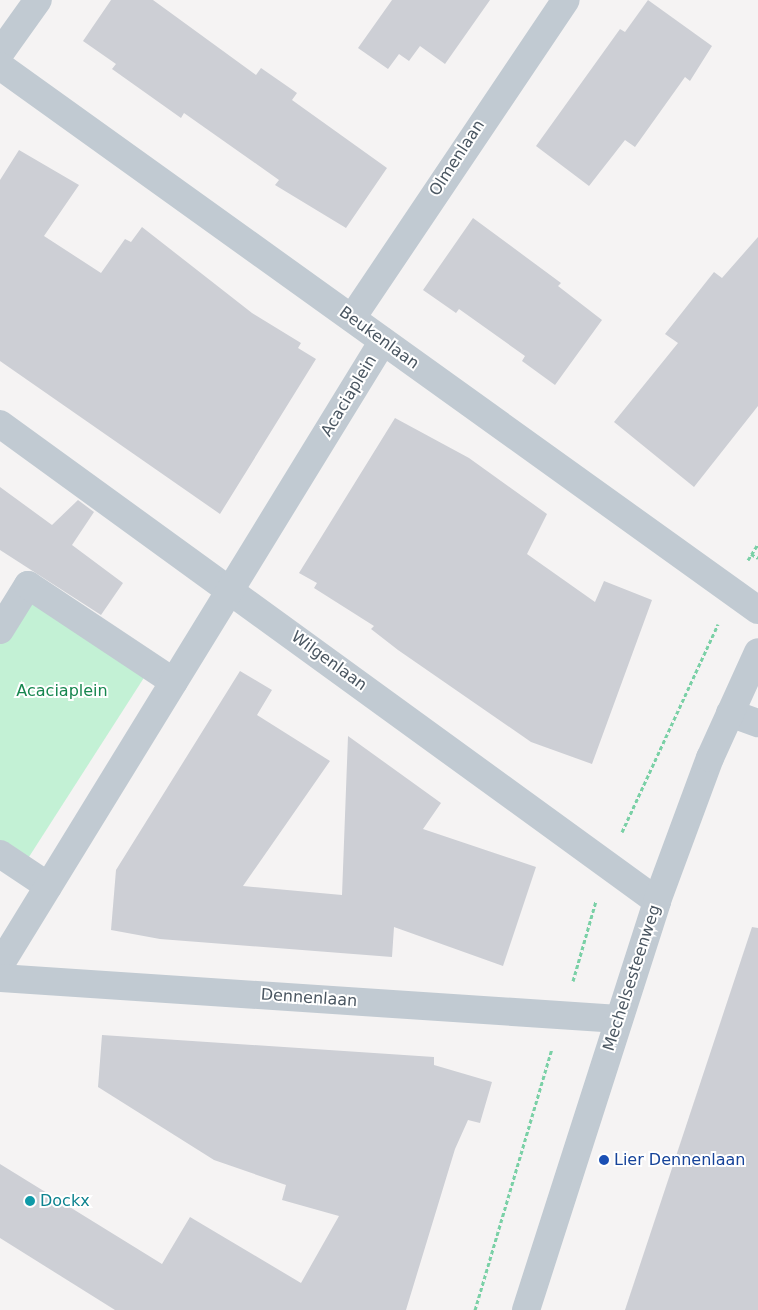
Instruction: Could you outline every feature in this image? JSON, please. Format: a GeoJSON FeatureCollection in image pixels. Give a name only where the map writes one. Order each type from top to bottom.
{"type":"FeatureCollection","features":[{"type":"Feature","properties":{"kind":"street"},"geometry":{"type":"LineString","coordinates":[[0,53],[38,0]]}},
{"type":"Feature","properties":{"kind":"street","name":"Olmenlaan"},"geometry":{"type":"LineString","coordinates":[[352,318],[566,0]]}},
{"type":"Feature","properties":{"kind":"street","name":"Beukenlaan"},"geometry":{"type":"LineString","coordinates":[[0,66],[758,610]]}},
{"type":"Feature","properties":{"kind":"street","name":"Acaciaplein"},"geometry":{"type":"LineString","coordinates":[[0,965],[382,341]]}},
{"type":"Feature","properties":{"kind":"street","name":"Wilgenlaan"},"geometry":{"type":"LineString","coordinates":[[0,424],[231,589],[657,901]]}},
{"type":"Feature","properties":{"kind":"street"},"geometry":{"type":"LineString","coordinates":[[0,630],[28,585],[174,682]]}},
{"type":"Feature","properties":{"kind":"street","name":"Mechelsesteenweg"},"geometry":{"type":"LineString","coordinates":[[526,1310],[657,901],[730,713],[758,652]]}},
{"type":"Feature","properties":{"kind":"street"},"geometry":{"type":"LineString","coordinates":[[730,713],[758,723]]}},
{"type":"Feature","properties":{"kind":"street"},"geometry":{"type":"LineString","coordinates":[[0,854],[48,886]]}},
{"type":"Feature","properties":{"kind":"street","name":"Dennenlaan"},"geometry":{"type":"LineString","coordinates":[[0,978],[619,1019]]}},
{"type":"Feature","properties":{"kind":"path"},"geometry":{"type":"LineString","coordinates":[[751,554],[758,558]]}},
{"type":"Feature","properties":{"kind":"path"},"geometry":{"type":"LineString","coordinates":[[476,1310],[607,864],[732,592]]}},
{"type":"Feature","properties":{"kind":"green space","name":"Acaciaplein"},"geometry":{"type":"Polygon","coordinates":[[[27,594],[147,673],[27,860],[0,843],[0,636],[27,594]]]}},
{"type":"Feature","properties":{"kind":"building"},"geometry":{"type":"Polygon","coordinates":[[[111,0],[153,0],[256,75],[261,68],[297,93],[292,100],[387,168],[346,228],[275,185],[279,180],[184,113],[181,118],[112,69],[116,64],[83,41],[111,0]]]}},
{"type":"Feature","properties":{"kind":"building"},"geometry":{"type":"Polygon","coordinates":[[[392,0],[490,0],[445,64],[420,46],[409,61],[399,54],[388,69],[358,48],[392,0]]]}},
{"type":"Feature","properties":{"kind":"building"},"geometry":{"type":"Polygon","coordinates":[[[648,0],[712,46],[690,81],[685,77],[635,147],[625,140],[589,186],[536,146],[620,29],[625,32],[648,0]]]}},
{"type":"Feature","properties":{"kind":"building"},"geometry":{"type":"Polygon","coordinates":[[[19,150],[79,185],[44,236],[101,273],[125,239],[131,242],[142,227],[252,313],[301,343],[298,348],[316,359],[220,514],[0,361],[0,180],[19,150]]]}},
{"type":"Feature","properties":{"kind":"building"},"geometry":{"type":"Polygon","coordinates":[[[473,218],[561,283],[558,286],[602,320],[555,385],[522,361],[525,356],[459,309],[456,313],[423,290],[473,218]]]}},
{"type":"Feature","properties":{"kind":"building"},"geometry":{"type":"Polygon","coordinates":[[[758,237],[758,406],[694,487],[614,422],[678,343],[665,334],[714,272],[722,278],[758,237]]]}},
{"type":"Feature","properties":{"kind":"building"},"geometry":{"type":"Polygon","coordinates":[[[395,418],[469,458],[547,514],[527,554],[595,602],[604,581],[652,600],[592,764],[531,742],[398,650],[371,629],[374,626],[314,588],[317,583],[299,573],[395,418]]]}},
{"type":"Feature","properties":{"kind":"building"},"geometry":{"type":"Polygon","coordinates":[[[0,487],[52,525],[78,500],[94,512],[72,545],[123,583],[101,615],[0,550],[0,487]]]}},
{"type":"Feature","properties":{"kind":"building"},"geometry":{"type":"Polygon","coordinates":[[[240,671],[272,690],[257,715],[330,761],[243,886],[342,895],[348,736],[441,803],[423,829],[536,867],[503,966],[394,927],[392,957],[160,939],[111,930],[116,870],[240,671]]]}},
{"type":"Feature","properties":{"kind":"building"},"geometry":{"type":"Polygon","coordinates":[[[752,927],[758,928],[758,1310],[625,1310],[752,927]]]}},
{"type":"Feature","properties":{"kind":"building"},"geometry":{"type":"Polygon","coordinates":[[[102,1035],[434,1057],[434,1065],[492,1082],[480,1123],[468,1120],[455,1149],[406,1310],[115,1310],[0,1238],[0,1164],[162,1264],[190,1217],[301,1283],[339,1216],[282,1200],[286,1185],[214,1160],[98,1087],[102,1035]]]}},
{"type":"Feature","properties":{"kind":"place","name":"Lier Dennenlaan"},"geometry":{"type":"Point","coordinates":[604,1160]}},
{"type":"Feature","properties":{"kind":"place","name":"Dockx"},"geometry":{"type":"Point","coordinates":[30,1201]}}]}
